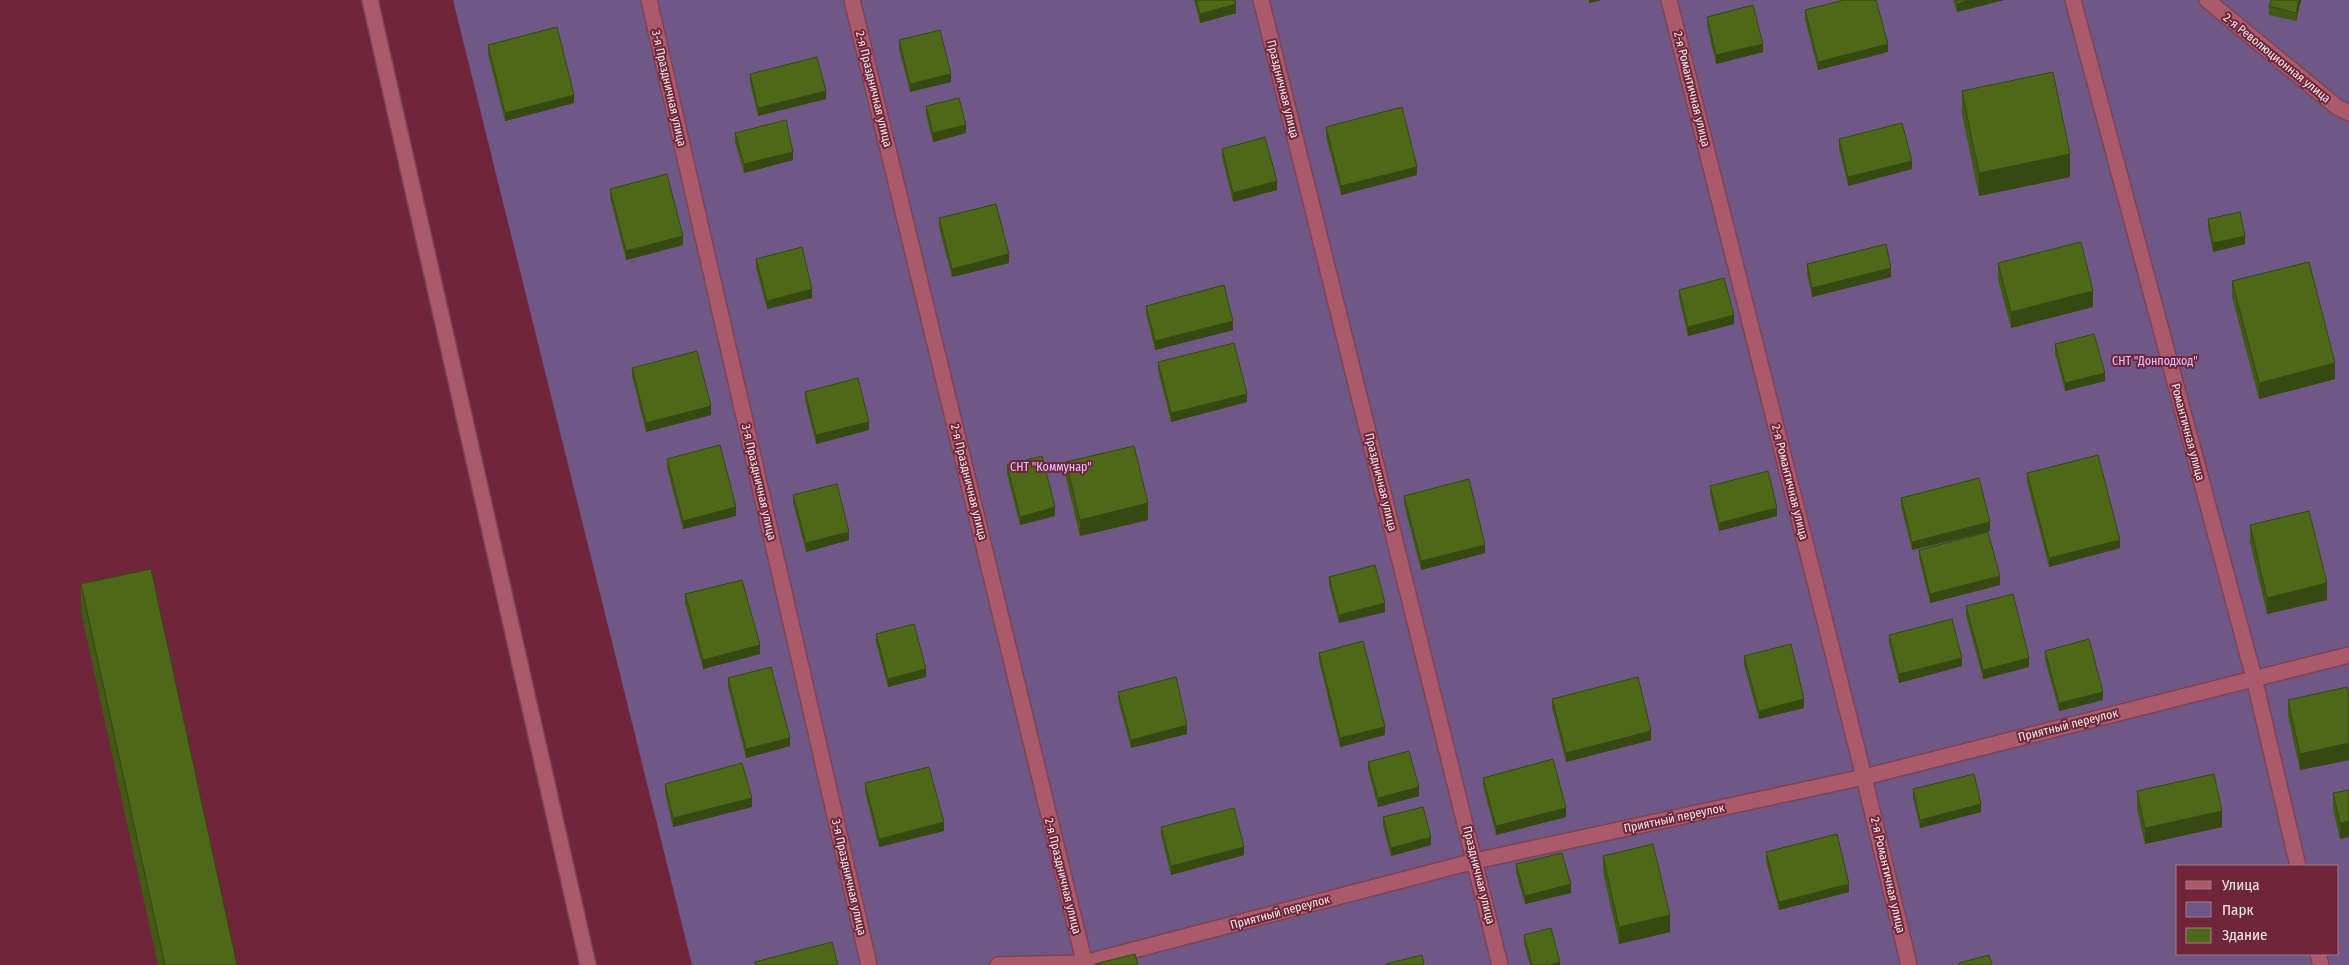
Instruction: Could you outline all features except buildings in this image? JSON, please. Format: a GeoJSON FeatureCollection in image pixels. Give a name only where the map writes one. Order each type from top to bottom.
{"type":"FeatureCollection","features":[{"type":"Feature","properties":{"kind":"street"},"geometry":{"type":"LineString","coordinates":[[370,0],[588,965]]}},
{"type":"Feature","properties":{"kind":"street","name":"3-я Праздничная улица"},"geometry":{"type":"LineString","coordinates":[[649,0],[869,965]]}},
{"type":"Feature","properties":{"kind":"street","name":"2-я Праздничная улица"},"geometry":{"type":"LineString","coordinates":[[852,0],[1084,964]]}},
{"type":"Feature","properties":{"kind":"street","name":"Праздничная улица"},"geometry":{"type":"LineString","coordinates":[[1261,0],[1500,965]]}},
{"type":"Feature","properties":{"kind":"street","name":"2-я Романтичная улица"},"geometry":{"type":"LineString","coordinates":[[1669,0],[1864,777],[1909,965]]}},
{"type":"Feature","properties":{"kind":"street","name":"Романтичная улица"},"geometry":{"type":"LineString","coordinates":[[2073,0],[2254,678],[2298,865]]}},
{"type":"Feature","properties":{"kind":"street","name":"2-я Революционная улица"},"geometry":{"type":"LineString","coordinates":[[2207,0],[2337,107],[2349,113]]}},
{"type":"Feature","properties":{"kind":"street","name":"Приятный переулок"},"geometry":{"type":"LineString","coordinates":[[998,965],[1084,964],[1475,861],[1864,777],[2349,655]]}},
{"type":"Feature","properties":{"kind":"green space","name":"СНТ \"Коммунар\""},"geometry":{"type":"Polygon","coordinates":[[[453,0],[2349,0],[2349,965],[692,965],[453,0]]]}},
{"type":"Feature","properties":{"kind":"park label","name":"СНТ \"Донподход\""},"geometry":{"type":"Point","coordinates":[2155,361]}}]}
